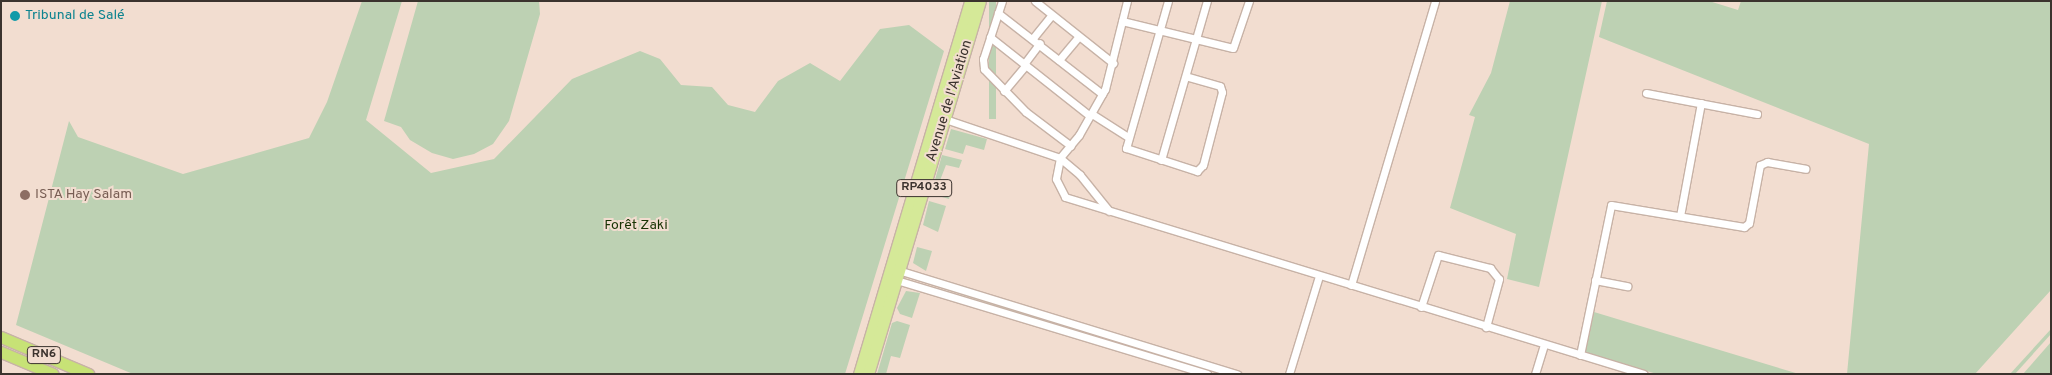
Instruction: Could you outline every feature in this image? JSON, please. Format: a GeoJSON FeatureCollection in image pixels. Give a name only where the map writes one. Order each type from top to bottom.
{"type":"FeatureCollection","features":[{"type":"Feature","properties":{"kind":"highway","name":"RN6"},"geometry":{"type":"LineString","coordinates":[[1,337],[88,374]]}},
{"type":"Feature","properties":{"kind":"highway","name":"RN6"},"geometry":{"type":"LineString","coordinates":[[1,352],[53,374]]}},
{"type":"Feature","properties":{"kind":"main road","name":"Avenue de l'Aviation"},"geometry":{"type":"LineString","coordinates":[[868,374],[893,274],[970,1]]}},
{"type":"Feature","properties":{"kind":"main road","name":"Avenue de l'Aviation"},"geometry":{"type":"LineString","coordinates":[[859,374],[945,119],[980,1]]}},
{"type":"Feature","properties":{"kind":"street"},"geometry":{"type":"LineString","coordinates":[[1002,1],[983,66],[1004,91],[1071,146]]}},
{"type":"Feature","properties":{"kind":"street"},"geometry":{"type":"LineString","coordinates":[[1035,1],[1051,16],[1113,63]]}},
{"type":"Feature","properties":{"kind":"street"},"geometry":{"type":"LineString","coordinates":[[1127,1],[1113,63],[1102,94],[1071,146],[1060,158],[1056,179],[1065,197],[1112,213],[1644,374]]}},
{"type":"Feature","properties":{"kind":"street"},"geometry":{"type":"LineString","coordinates":[[1168,1],[1128,137],[1128,150],[1199,171],[1203,165],[1222,92],[1220,86],[1186,76]]}},
{"type":"Feature","properties":{"kind":"street"},"geometry":{"type":"LineString","coordinates":[[1161,160],[1207,1]]}},
{"type":"Feature","properties":{"kind":"street"},"geometry":{"type":"LineString","coordinates":[[1122,21],[1235,47],[1250,1]]}},
{"type":"Feature","properties":{"kind":"street"},"geometry":{"type":"LineString","coordinates":[[1351,285],[1435,1]]}},
{"type":"Feature","properties":{"kind":"street"},"geometry":{"type":"LineString","coordinates":[[998,13],[1033,38],[1102,94]]}},
{"type":"Feature","properties":{"kind":"street"},"geometry":{"type":"LineString","coordinates":[[1033,38],[1051,16]]}},
{"type":"Feature","properties":{"kind":"street"},"geometry":{"type":"LineString","coordinates":[[990,37],[1091,115],[1128,137]]}},
{"type":"Feature","properties":{"kind":"street"},"geometry":{"type":"LineString","coordinates":[[1059,60],[1078,37]]}},
{"type":"Feature","properties":{"kind":"street"},"geometry":{"type":"LineString","coordinates":[[1004,91],[1040,44]]}},
{"type":"Feature","properties":{"kind":"street"},"geometry":{"type":"LineString","coordinates":[[1646,93],[1757,114]]}},
{"type":"Feature","properties":{"kind":"street"},"geometry":{"type":"LineString","coordinates":[[1680,216],[1701,103]]}},
{"type":"Feature","properties":{"kind":"street"},"geometry":{"type":"LineString","coordinates":[[945,119],[1060,158],[1112,213]]}},
{"type":"Feature","properties":{"kind":"street"},"geometry":{"type":"LineString","coordinates":[[1580,355],[1611,205],[1746,227],[1760,165],[1767,162],[1805,170]]}},
{"type":"Feature","properties":{"kind":"street"},"geometry":{"type":"LineString","coordinates":[[1421,307],[1438,255],[1490,268],[1499,278],[1486,327]]}},
{"type":"Feature","properties":{"kind":"street"},"geometry":{"type":"LineString","coordinates":[[893,274],[1207,374]]}},
{"type":"Feature","properties":{"kind":"street"},"geometry":{"type":"LineString","coordinates":[[893,274],[1237,374]]}},
{"type":"Feature","properties":{"kind":"street"},"geometry":{"type":"LineString","coordinates":[[1289,374],[1319,276]]}},
{"type":"Feature","properties":{"kind":"street"},"geometry":{"type":"LineString","coordinates":[[1595,280],[1627,286]]}},
{"type":"Feature","properties":{"kind":"street"},"geometry":{"type":"LineString","coordinates":[[1535,374],[1544,344]]}},
{"type":"Feature","properties":{"kind":"green space","name":"Forêt Zaki"},"geometry":{"type":"Polygon","coordinates":[[[362,1],[402,1],[366,120],[431,173],[494,159],[572,79],[640,51],[660,59],[681,85],[712,87],[728,105],[755,112],[778,81],[810,63],[840,81],[880,29],[909,25],[944,51],[845,374],[133,374],[16,325],[69,121],[78,137],[183,174],[309,138],[327,102],[362,1]]]}},
{"type":"Feature","properties":{"kind":"green space"},"geometry":{"type":"Polygon","coordinates":[[[418,1],[539,1],[540,14],[509,121],[493,144],[474,154],[453,159],[432,153],[410,140],[401,127],[384,121],[418,1]]]}},
{"type":"Feature","properties":{"kind":"green space"},"geometry":{"type":"Polygon","coordinates":[[[989,1],[996,1],[996,119],[989,119],[989,1]]]}},
{"type":"Feature","properties":{"kind":"green space"},"geometry":{"type":"Polygon","coordinates":[[[1510,1],[1602,1],[1539,287],[1507,279],[1516,234],[1450,208],[1475,117],[1469,115],[1491,73],[1510,1]]]}},
{"type":"Feature","properties":{"kind":"green space"},"geometry":{"type":"Polygon","coordinates":[[[1607,1],[1709,1],[1738,10],[1741,1],[2051,1],[2051,290],[1975,374],[1847,374],[1869,144],[1599,37],[1607,1]]]}},
{"type":"Feature","properties":{"kind":"green space"},"geometry":{"type":"Polygon","coordinates":[[[951,129],[987,139],[984,150],[966,145],[963,154],[945,149],[951,129]]]}},
{"type":"Feature","properties":{"kind":"green space"},"geometry":{"type":"Polygon","coordinates":[[[942,155],[962,160],[959,168],[946,165],[939,183],[940,187],[951,190],[949,199],[931,194],[942,155]]]}},
{"type":"Feature","properties":{"kind":"green space"},"geometry":{"type":"Polygon","coordinates":[[[929,201],[946,206],[938,232],[923,225],[929,201]]]}},
{"type":"Feature","properties":{"kind":"green space"},"geometry":{"type":"Polygon","coordinates":[[[917,247],[932,251],[926,271],[913,263],[917,247]]]}},
{"type":"Feature","properties":{"kind":"green space"},"geometry":{"type":"Polygon","coordinates":[[[926,282],[1145,349],[1034,318],[926,282]]]}},
{"type":"Feature","properties":{"kind":"green space"},"geometry":{"type":"Polygon","coordinates":[[[906,291],[920,293],[912,318],[900,314],[897,308],[906,291]]]}},
{"type":"Feature","properties":{"kind":"green space"},"geometry":{"type":"Polygon","coordinates":[[[1594,312],[1799,374],[1657,374],[1585,353],[1594,312]]]}},
{"type":"Feature","properties":{"kind":"green space"},"geometry":{"type":"Polygon","coordinates":[[[897,321],[910,325],[900,358],[891,356],[886,374],[877,374],[892,323],[897,321]]]}},
{"type":"Feature","properties":{"kind":"green space"},"geometry":{"type":"Polygon","coordinates":[[[2051,329],[2051,334],[2015,374],[2010,374],[2051,329]]]}},
{"type":"Feature","properties":{"kind":"green space"},"geometry":{"type":"Polygon","coordinates":[[[2051,342],[2051,374],[2023,374],[2051,342]]]}},
{"type":"Feature","properties":{"kind":"place","name":"Tribunal de Salé"},"geometry":{"type":"Point","coordinates":[15,16]}},
{"type":"Feature","properties":{"kind":"place","name":"ISTA Hay Salam"},"geometry":{"type":"Point","coordinates":[25,195]}}]}
